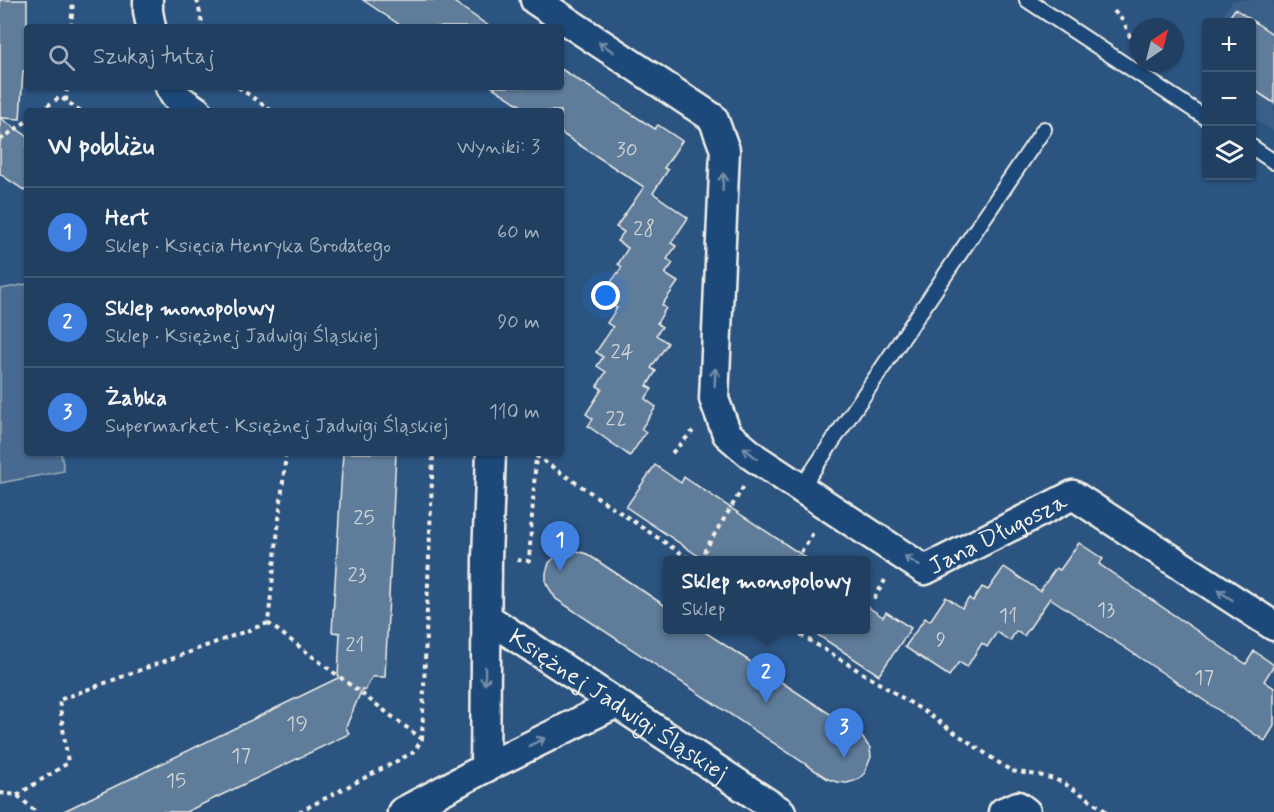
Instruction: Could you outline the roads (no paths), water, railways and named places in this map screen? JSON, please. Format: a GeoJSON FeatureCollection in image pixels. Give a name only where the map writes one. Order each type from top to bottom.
{"type":"FeatureCollection","features":[{"type":"Feature","properties":{"kind":"street"},"geometry":{"type":"LineString","coordinates":[[148,0],[150,24]]}},
{"type":"Feature","properties":{"kind":"street","name":"Jana Długosza"},"geometry":{"type":"LineString","coordinates":[[535,0],[713,118],[725,150],[714,399],[727,434],[755,458],[925,570],[1073,495],[1274,627]]}},
{"type":"Feature","properties":{"kind":"street"},"geometry":{"type":"LineString","coordinates":[[172,90],[175,96],[193,108]]}},
{"type":"Feature","properties":{"kind":"street"},"geometry":{"type":"LineString","coordinates":[[485,768],[487,559],[491,456]]}},
{"type":"Feature","properties":{"kind":"street","name":"Księżnej Jadwigi Śląskiej"},"geometry":{"type":"LineString","coordinates":[[486,617],[781,812]]}},
{"type":"Feature","properties":{"kind":"street"},"geometry":{"type":"LineString","coordinates":[[402,812],[615,704]]}},
{"type":"Feature","properties":{"kind":"street"},"geometry":{"type":"LineString","coordinates":[[1003,812],[1018,806],[1026,812]]}},
{"type":"Feature","properties":{"kind":"lane"},"geometry":{"type":"LineString","coordinates":[[1027,0],[1202,115]]}},
{"type":"Feature","properties":{"kind":"lane"},"geometry":{"type":"LineString","coordinates":[[801,489],[1044,129]]}},
{"type":"Feature","properties":{"kind":"lane"},"geometry":{"type":"LineString","coordinates":[[1256,150],[1274,162]]}},
{"type":"Feature","properties":{"kind":"place","name":"Hert"},"geometry":{"type":"Point","coordinates":[560,571]}},
{"type":"Feature","properties":{"kind":"place","name":"Sklep monopolowy"},"geometry":{"type":"Point","coordinates":[766,703]}},
{"type":"Feature","properties":{"kind":"place","name":"Żabka"},"geometry":{"type":"Point","coordinates":[844,758]}}]}
